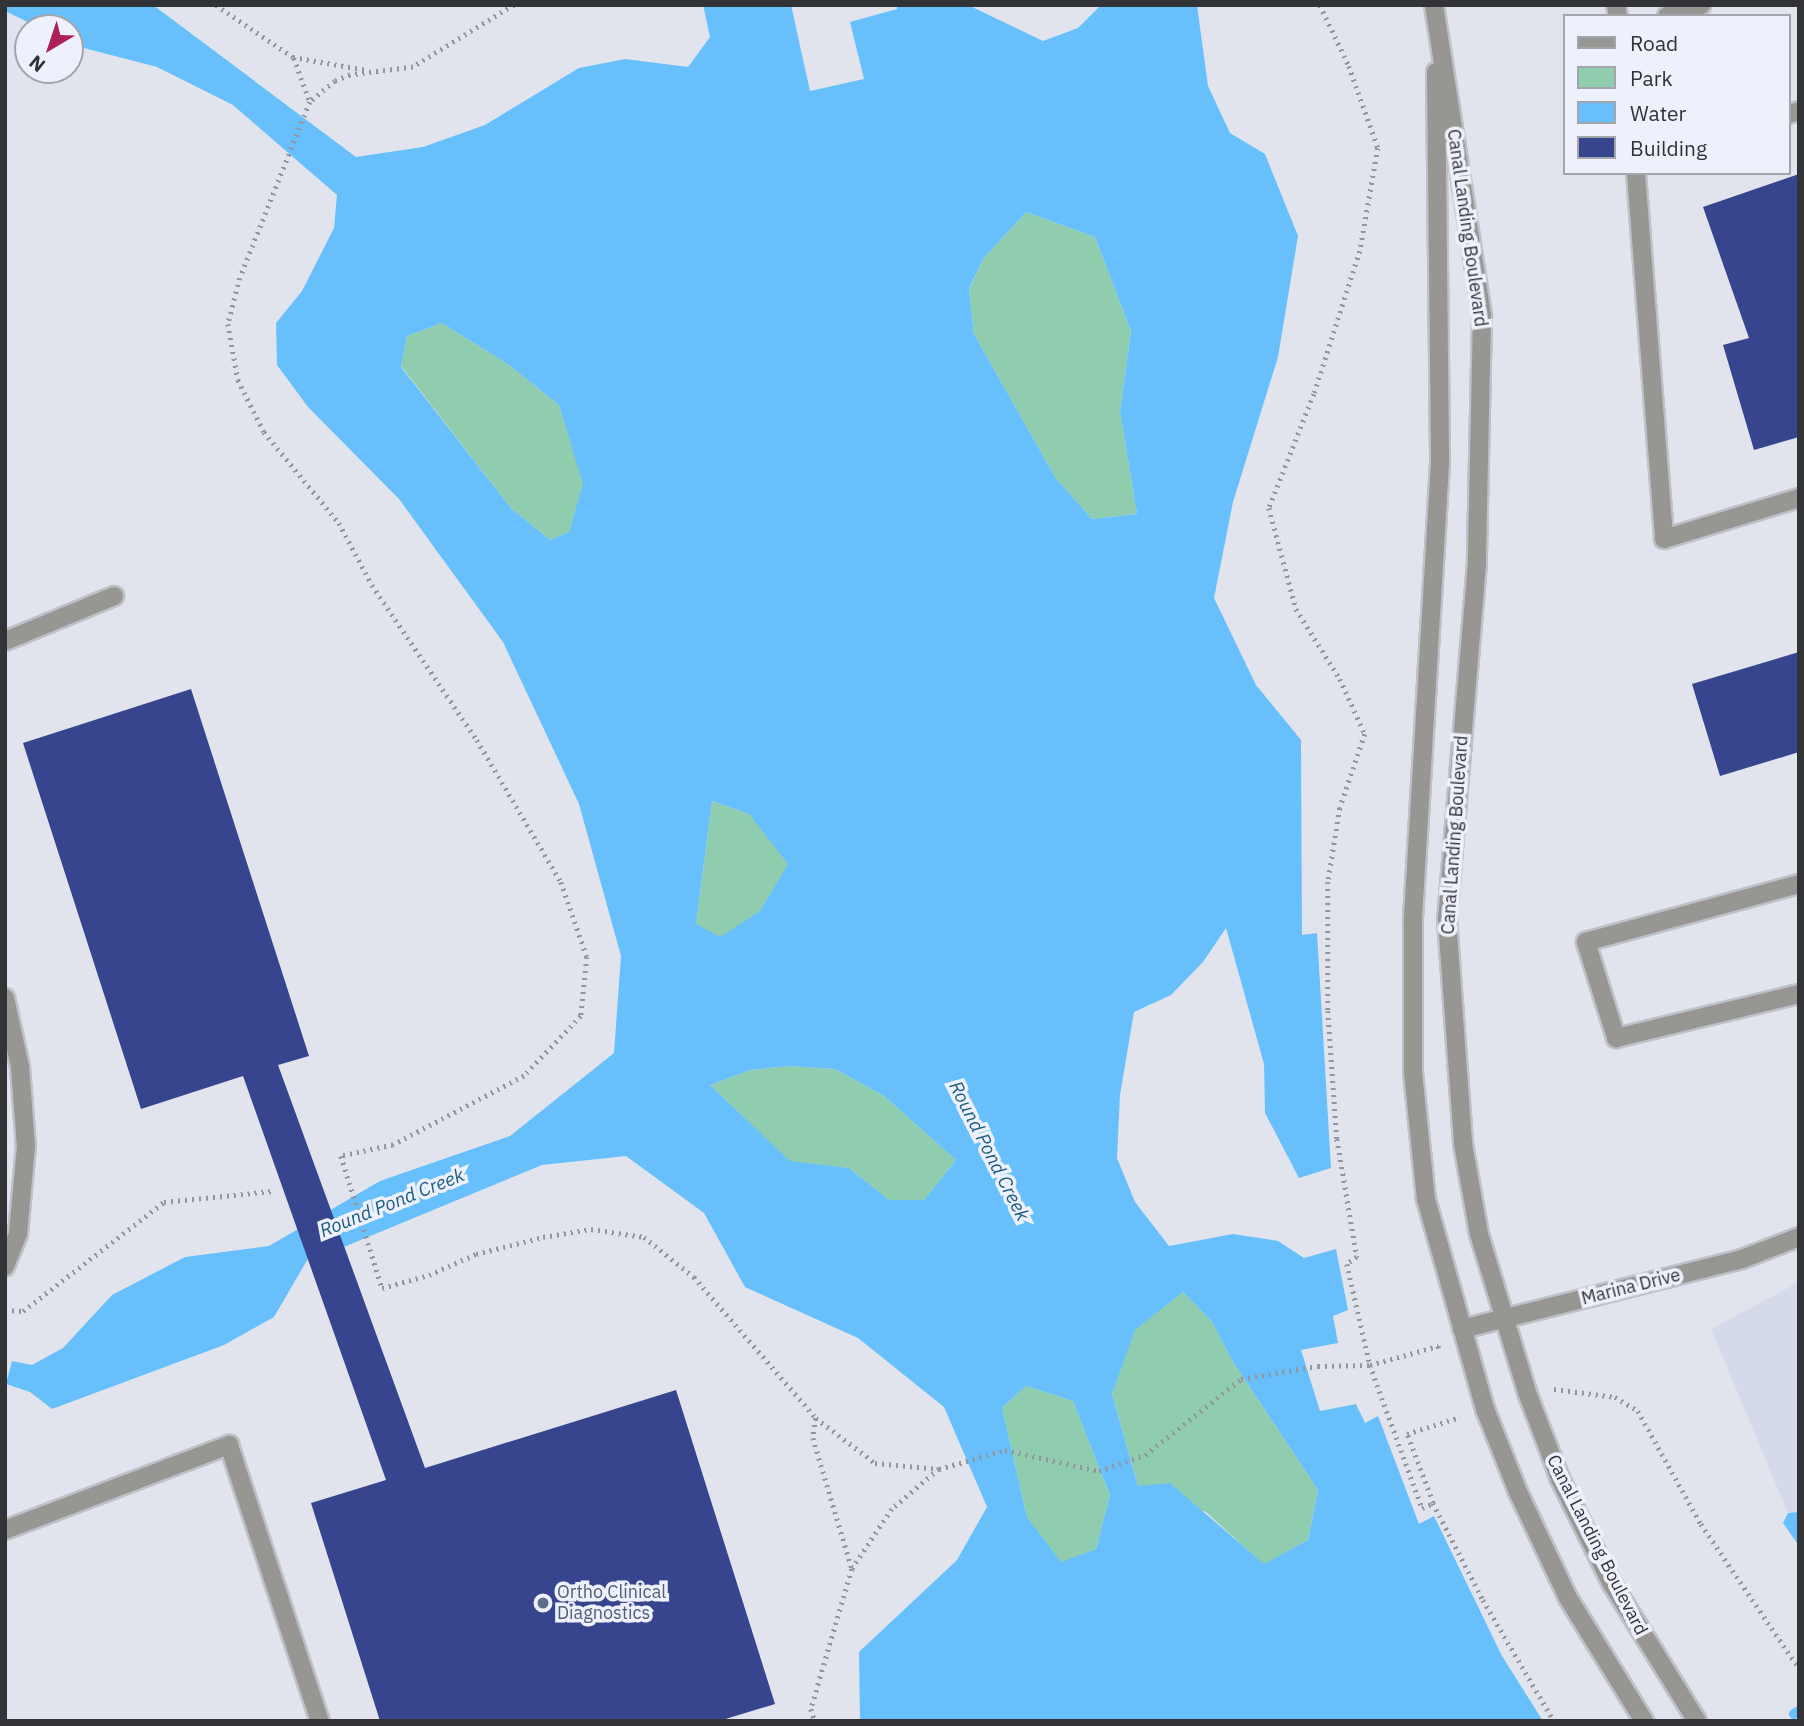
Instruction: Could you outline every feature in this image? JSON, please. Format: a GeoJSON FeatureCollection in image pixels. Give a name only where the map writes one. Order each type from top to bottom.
{"type":"FeatureCollection","features":[{"type":"Feature","properties":{"kind":"street","name":"Canal Landing Boulevard"},"geometry":{"type":"LineString","coordinates":[[1434,5],[1482,315],[1477,563],[1447,919],[1452,1029],[1463,1144],[1479,1234],[1504,1319],[1560,1479],[1619,1595],[1697,1721]]}},
{"type":"Feature","properties":{"kind":"street"},"geometry":{"type":"LineString","coordinates":[[1673,14],[1702,5]]}},
{"type":"Feature","properties":{"kind":"street","name":"Canal Landing Boulevard"},"geometry":{"type":"LineString","coordinates":[[1437,27],[1434,136],[1440,463],[1434,602],[1419,783],[1413,1072],[1426,1199],[1485,1409],[1524,1504],[1568,1598],[1644,1721]]}},
{"type":"Feature","properties":{"kind":"street"},"geometry":{"type":"LineString","coordinates":[[1636,175],[1664,538],[1799,498]]}},
{"type":"Feature","properties":{"kind":"street"},"geometry":{"type":"LineString","coordinates":[[5,641],[114,597]]}},
{"type":"Feature","properties":{"kind":"street"},"geometry":{"type":"LineString","coordinates":[[1799,884],[1586,942],[1616,1038],[1799,994]]}},
{"type":"Feature","properties":{"kind":"street"},"geometry":{"type":"LineString","coordinates":[[5,998],[20,1067],[26,1146],[18,1234],[5,1266]]}},
{"type":"Feature","properties":{"kind":"street","name":"Marina Drive"},"geometry":{"type":"LineString","coordinates":[[1462,1329],[1742,1259],[1799,1237]]}},
{"type":"Feature","properties":{"kind":"street"},"geometry":{"type":"LineString","coordinates":[[5,1530],[229,1445],[320,1721]]}},
{"type":"Feature","properties":{"kind":"path"},"geometry":{"type":"LineString","coordinates":[[216,5],[293,57],[371,71]]}},
{"type":"Feature","properties":{"kind":"path"},"geometry":{"type":"LineString","coordinates":[[514,5],[413,67],[371,71],[335,81],[310,102],[240,278],[228,324],[238,380],[264,432],[339,523],[372,585],[477,740],[561,882],[587,957],[581,1016],[524,1076],[393,1145],[341,1156],[383,1289],[429,1275],[476,1254],[543,1237],[591,1229],[644,1237],[694,1277],[816,1418],[875,1463],[939,1469],[1006,1450],[1099,1471],[1145,1455],[1241,1380],[1318,1366],[1370,1365],[1438,1346],[1441,1357]]}},
{"type":"Feature","properties":{"kind":"path"},"geometry":{"type":"LineString","coordinates":[[1320,5],[1349,66],[1378,148],[1360,251],[1314,394],[1269,508],[1296,609],[1340,679],[1365,734],[1340,808],[1328,881],[1328,1010],[1337,1139],[1357,1257],[1347,1264],[1370,1365],[1422,1508],[1433,1503]]}},
{"type":"Feature","properties":{"kind":"path"},"geometry":{"type":"LineString","coordinates":[[293,57],[310,102]]}},
{"type":"Feature","properties":{"kind":"path"},"geometry":{"type":"LineString","coordinates":[[5,1310],[23,1311],[164,1202],[272,1191]]}},
{"type":"Feature","properties":{"kind":"path"},"geometry":{"type":"LineString","coordinates":[[1550,1388],[1615,1397],[1638,1411],[1701,1524],[1799,1668]]}},
{"type":"Feature","properties":{"kind":"path"},"geometry":{"type":"LineString","coordinates":[[1457,1405],[1461,1417],[1407,1434],[1433,1503],[1483,1600],[1554,1721]]}},
{"type":"Feature","properties":{"kind":"path"},"geometry":{"type":"LineString","coordinates":[[816,1418],[813,1438],[852,1569]]}},
{"type":"Feature","properties":{"kind":"path"},"geometry":{"type":"LineString","coordinates":[[815,1721],[811,1709],[852,1569],[892,1509],[939,1469]]}},
{"type":"Feature","properties":{"kind":"shaded area"},"geometry":{"type":"Polygon","coordinates":[[[1799,1282],[1799,1512],[1788,1513],[1711,1329],[1799,1282]]]}},
{"type":"Feature","properties":{"kind":"green space"},"geometry":{"type":"Polygon","coordinates":[[[1026,212],[1095,237],[1131,331],[1120,411],[1137,514],[1092,519],[1055,477],[974,334],[969,290],[983,259],[1026,212]]]}},
{"type":"Feature","properties":{"kind":"green space"},"geometry":{"type":"Polygon","coordinates":[[[442,323],[509,365],[559,405],[584,484],[569,532],[550,540],[511,508],[401,366],[407,336],[442,323]]]}},
{"type":"Feature","properties":{"kind":"green space"},"geometry":{"type":"Polygon","coordinates":[[[712,801],[749,814],[789,864],[760,911],[720,938],[696,924],[712,801]]]}},
{"type":"Feature","properties":{"kind":"green space"},"geometry":{"type":"Polygon","coordinates":[[[789,1066],[835,1069],[884,1096],[956,1160],[924,1200],[889,1200],[849,1168],[790,1162],[710,1085],[751,1070],[789,1066]]]}},
{"type":"Feature","properties":{"kind":"green space"},"geometry":{"type":"Polygon","coordinates":[[[1183,1292],[1212,1322],[1233,1362],[1318,1490],[1308,1540],[1264,1565],[1206,1512],[1138,1486],[1112,1394],[1134,1330],[1183,1292]]]}},
{"type":"Feature","properties":{"kind":"green space"},"geometry":{"type":"Polygon","coordinates":[[[1026,1386],[1073,1401],[1110,1495],[1096,1549],[1061,1563],[1027,1517],[1002,1408],[1026,1386]]]}},
{"type":"Feature","properties":{"kind":"water"},"geometry":{"type":"Polygon","coordinates":[[[5,5],[153,5],[356,157],[423,147],[485,125],[579,68],[625,59],[688,67],[710,37],[703,5],[791,5],[810,91],[864,79],[850,22],[897,9],[897,5],[968,5],[1043,41],[1078,28],[1101,5],[1197,5],[1208,86],[1230,133],[1265,154],[1298,236],[1278,357],[1233,502],[1214,598],[1256,685],[1301,740],[1302,935],[1317,933],[1331,1168],[1299,1178],[1265,1113],[1264,1064],[1226,928],[1203,962],[1171,995],[1134,1012],[1120,1095],[1117,1158],[1135,1202],[1169,1246],[1233,1234],[1278,1241],[1304,1258],[1336,1249],[1348,1310],[1333,1316],[1338,1343],[1301,1350],[1320,1411],[1356,1404],[1365,1423],[1378,1416],[1419,1524],[1434,1516],[1502,1656],[1543,1721],[860,1721],[859,1652],[957,1560],[987,1507],[944,1407],[858,1338],[745,1287],[704,1213],[626,1156],[523,1167],[313,1250],[274,1317],[224,1345],[52,1409],[30,1392],[6,1384],[12,1361],[32,1365],[63,1348],[112,1295],[185,1257],[269,1246],[380,1181],[510,1136],[614,1053],[621,956],[579,804],[503,642],[399,499],[308,407],[277,365],[276,323],[302,291],[334,228],[337,195],[233,105],[157,67],[84,48],[84,14],[14,15],[5,11],[5,5]],[[1026,212],[983,259],[969,289],[974,334],[1055,477],[1092,519],[1137,514],[1120,411],[1131,331],[1095,237],[1026,212]],[[442,323],[407,336],[401,367],[511,508],[550,540],[569,532],[583,484],[559,405],[509,365],[442,323]],[[712,801],[696,924],[720,937],[760,911],[788,864],[749,814],[712,801]],[[789,1066],[751,1070],[710,1085],[790,1161],[849,1168],[889,1200],[924,1200],[956,1160],[884,1096],[835,1069],[789,1066]],[[1183,1292],[1135,1330],[1112,1394],[1138,1486],[1170,1483],[1264,1564],[1308,1540],[1318,1490],[1233,1362],[1212,1322],[1183,1292]],[[1026,1386],[1002,1408],[1027,1517],[1061,1562],[1096,1549],[1110,1495],[1073,1401],[1026,1386]]]}},
{"type":"Feature","properties":{"kind":"water"},"geometry":{"type":"Polygon","coordinates":[[[1799,1512],[1799,1546],[1783,1523],[1788,1513],[1799,1512]]]}},
{"type":"Feature","properties":{"kind":"building"},"geometry":{"type":"Polygon","coordinates":[[[1799,174],[1799,437],[1754,450],[1723,345],[1749,338],[1703,207],[1799,174]]]}},
{"type":"Feature","properties":{"kind":"building"},"geometry":{"type":"Polygon","coordinates":[[[1799,652],[1799,752],[1720,776],[1692,684],[1799,652]]]}},
{"type":"Feature","properties":{"kind":"building"},"geometry":{"type":"Polygon","coordinates":[[[191,689],[309,1056],[278,1065],[425,1468],[676,1390],[775,1704],[719,1721],[380,1721],[311,1503],[386,1480],[243,1076],[141,1109],[23,743],[191,689]]]}},
{"type":"Feature","properties":{"kind":"waterway","name":"Round Pond Creek"},"geometry":{"type":"LineString","coordinates":[[331,1247],[539,1161]]}},
{"type":"Feature","properties":{"kind":"waterway","name":"Round Pond Creek"},"geometry":{"type":"LineString","coordinates":[[1794,1714],[1799,1711]]}},
{"type":"Feature","properties":{"kind":"place","name":"Ortho Clinical Diagnostics"},"geometry":{"type":"Point","coordinates":[543,1603]}}]}
